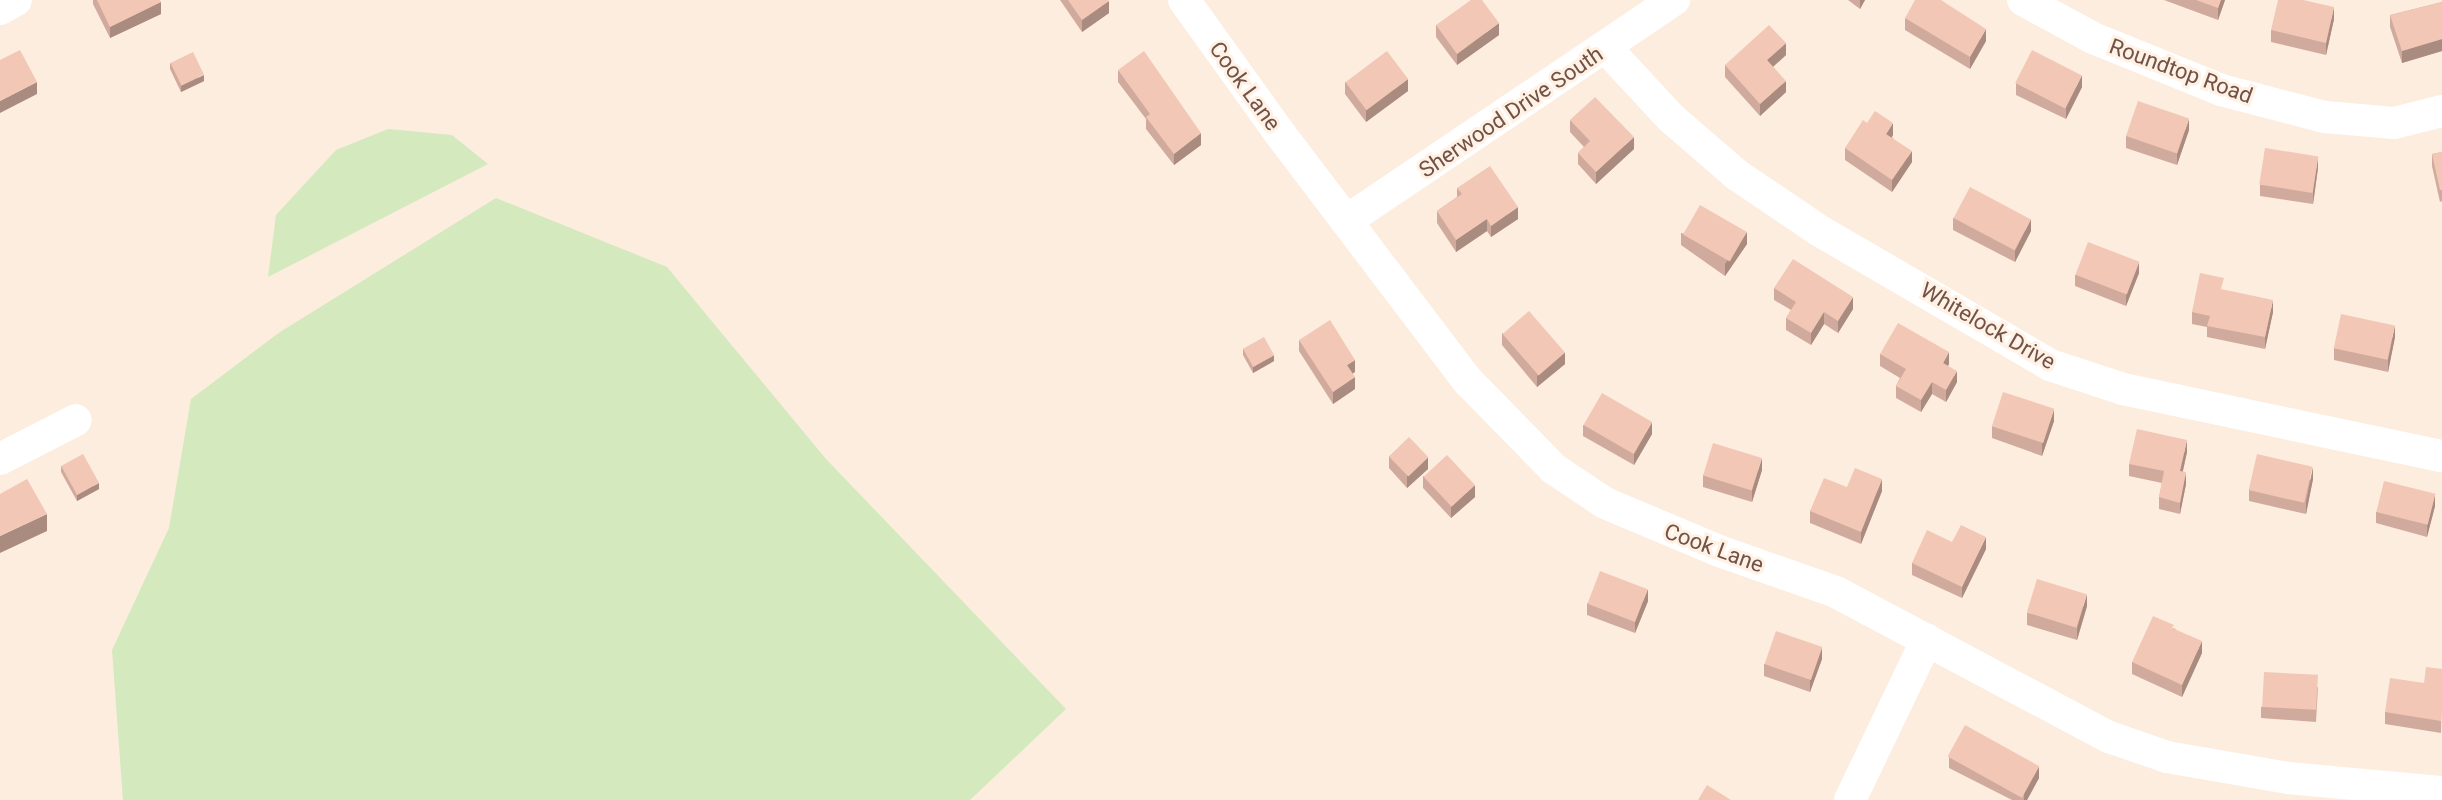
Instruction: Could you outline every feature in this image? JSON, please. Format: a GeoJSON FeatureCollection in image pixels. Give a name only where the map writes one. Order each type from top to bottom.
{"type":"FeatureCollection","features":[{"type":"Feature","properties":{"kind":"street"},"geometry":{"type":"LineString","coordinates":[[0,9],[16,0]]}},
{"type":"Feature","properties":{"kind":"street","name":"Cook Lane"},"geometry":{"type":"LineString","coordinates":[[1184,0],[1468,381],[1554,469],[1605,503],[1719,551],[1836,592],[2109,737],[2167,757],[2288,778],[2442,792]]}},
{"type":"Feature","properties":{"kind":"street","name":"Sherwood Drive South"},"geometry":{"type":"LineString","coordinates":[[1346,221],[1674,0]]}},
{"type":"Feature","properties":{"kind":"street","name":"Roundtop Road"},"geometry":{"type":"LineString","coordinates":[[2023,0],[2093,38],[2221,90],[2325,117],[2394,123],[2442,111]]}},
{"type":"Feature","properties":{"kind":"street","name":"Whitelock Drive"},"geometry":{"type":"LineString","coordinates":[[1606,48],[1671,118],[1737,175],[1820,231],[2050,365],[2123,389],[2442,456]]}},
{"type":"Feature","properties":{"kind":"street"},"geometry":{"type":"LineString","coordinates":[[0,459],[76,420]]}},
{"type":"Feature","properties":{"kind":"street"},"geometry":{"type":"LineString","coordinates":[[1850,800],[1927,639]]}},
{"type":"Feature","properties":{"kind":"green space"},"geometry":{"type":"Polygon","coordinates":[[[388,129],[452,135],[488,164],[268,277],[276,215],[336,150],[388,129]]]}},
{"type":"Feature","properties":{"kind":"green space"},"geometry":{"type":"Polygon","coordinates":[[[496,198],[667,267],[826,459],[1066,709],[970,800],[123,800],[112,650],[169,528],[191,399],[280,332],[496,198]]]}},
{"type":"Feature","properties":{"kind":"building"},"geometry":{"type":"Polygon","coordinates":[[[97,0],[160,0],[161,2],[110,27],[97,0]]]}},
{"type":"Feature","properties":{"kind":"building"},"geometry":{"type":"Polygon","coordinates":[[[1068,0],[1108,0],[1109,1],[1082,20],[1068,0]]]}},
{"type":"Feature","properties":{"kind":"building"},"geometry":{"type":"Polygon","coordinates":[[[1471,0],[1482,0],[1499,23],[1457,54],[1436,25],[1471,0]]]}},
{"type":"Feature","properties":{"kind":"building"},"geometry":{"type":"Polygon","coordinates":[[[1915,0],[1941,0],[1986,29],[1970,57],[1905,18],[1915,0]]]}},
{"type":"Feature","properties":{"kind":"building"},"geometry":{"type":"Polygon","coordinates":[[[2196,0],[2221,0],[2218,8],[2196,0]]]}},
{"type":"Feature","properties":{"kind":"building"},"geometry":{"type":"Polygon","coordinates":[[[2278,0],[2303,0],[2334,7],[2326,43],[2271,30],[2278,0]]]}},
{"type":"Feature","properties":{"kind":"building"},"geometry":{"type":"Polygon","coordinates":[[[2442,2],[2442,39],[2402,51],[2390,15],[2442,2]]]}},
{"type":"Feature","properties":{"kind":"building"},"geometry":{"type":"Polygon","coordinates":[[[1769,25],[1786,43],[1767,60],[1786,81],[1760,104],[1725,65],[1769,25]]]}},
{"type":"Feature","properties":{"kind":"building"},"geometry":{"type":"Polygon","coordinates":[[[20,50],[37,82],[0,101],[0,60],[20,50]]]}},
{"type":"Feature","properties":{"kind":"building"},"geometry":{"type":"Polygon","coordinates":[[[2032,50],[2082,75],[2065,108],[2015,83],[2032,50]]]}},
{"type":"Feature","properties":{"kind":"building"},"geometry":{"type":"Polygon","coordinates":[[[1144,51],[1201,133],[1174,154],[1146,117],[1150,114],[1118,70],[1144,51]]]}},
{"type":"Feature","properties":{"kind":"building"},"geometry":{"type":"Polygon","coordinates":[[[1387,51],[1408,79],[1367,110],[1345,82],[1387,51]]]}},
{"type":"Feature","properties":{"kind":"building"},"geometry":{"type":"Polygon","coordinates":[[[193,52],[204,74],[181,85],[171,63],[193,52]]]}},
{"type":"Feature","properties":{"kind":"building"},"geometry":{"type":"Polygon","coordinates":[[[1595,97],[1634,137],[1596,172],[1578,153],[1590,141],[1570,120],[1595,97]]]}},
{"type":"Feature","properties":{"kind":"building"},"geometry":{"type":"Polygon","coordinates":[[[2138,101],[2189,119],[2177,154],[2126,136],[2138,101]]]}},
{"type":"Feature","properties":{"kind":"building"},"geometry":{"type":"Polygon","coordinates":[[[1875,111],[1893,123],[1886,134],[1912,151],[1892,180],[1845,148],[1863,120],[1867,123],[1875,111]]]}},
{"type":"Feature","properties":{"kind":"building"},"geometry":{"type":"Polygon","coordinates":[[[2265,148],[2318,156],[2313,193],[2259,185],[2265,148]]]}},
{"type":"Feature","properties":{"kind":"building"},"geometry":{"type":"Polygon","coordinates":[[[2442,152],[2442,190],[2440,190],[2432,154],[2442,152]]]}},
{"type":"Feature","properties":{"kind":"building"},"geometry":{"type":"Polygon","coordinates":[[[1490,166],[1518,207],[1491,226],[1487,219],[1456,240],[1437,211],[1462,194],[1457,188],[1490,166]]]}},
{"type":"Feature","properties":{"kind":"building"},"geometry":{"type":"Polygon","coordinates":[[[1970,187],[2031,219],[2014,250],[1954,218],[1970,187]]]}},
{"type":"Feature","properties":{"kind":"building"},"geometry":{"type":"Polygon","coordinates":[[[1700,205],[1747,232],[1730,261],[1683,234],[1700,205]]]}},
{"type":"Feature","properties":{"kind":"building"},"geometry":{"type":"Polygon","coordinates":[[[2088,242],[2139,262],[2127,294],[2075,275],[2088,242]]]}},
{"type":"Feature","properties":{"kind":"building"},"geometry":{"type":"Polygon","coordinates":[[[1793,259],[1853,297],[1838,321],[1824,312],[1811,333],[1786,318],[1796,302],[1774,288],[1793,259]]]}},
{"type":"Feature","properties":{"kind":"building"},"geometry":{"type":"Polygon","coordinates":[[[2200,273],[2224,278],[2221,289],[2273,300],[2265,337],[2207,326],[2210,316],[2192,312],[2200,273]]]}},
{"type":"Feature","properties":{"kind":"building"},"geometry":{"type":"Polygon","coordinates":[[[1529,311],[1565,353],[1539,375],[1503,334],[1529,311]]]}},
{"type":"Feature","properties":{"kind":"building"},"geometry":{"type":"Polygon","coordinates":[[[2341,314],[2395,325],[2388,360],[2334,348],[2341,314]]]}},
{"type":"Feature","properties":{"kind":"building"},"geometry":{"type":"Polygon","coordinates":[[[1330,320],[1355,360],[1347,365],[1355,377],[1333,392],[1299,340],[1330,320]]]}},
{"type":"Feature","properties":{"kind":"building"},"geometry":{"type":"Polygon","coordinates":[[[1898,323],[1949,352],[1943,363],[1957,371],[1946,390],[1932,382],[1921,400],[1896,386],[1906,369],[1880,354],[1898,323]]]}},
{"type":"Feature","properties":{"kind":"building"},"geometry":{"type":"Polygon","coordinates":[[[1264,337],[1274,355],[1253,367],[1243,349],[1264,337]]]}},
{"type":"Feature","properties":{"kind":"building"},"geometry":{"type":"Polygon","coordinates":[[[2003,392],[2054,409],[2043,443],[1992,426],[2003,392]]]}},
{"type":"Feature","properties":{"kind":"building"},"geometry":{"type":"Polygon","coordinates":[[[1602,393],[1652,422],[1634,454],[1584,425],[1602,393]]]}},
{"type":"Feature","properties":{"kind":"building"},"geometry":{"type":"Polygon","coordinates":[[[2137,429],[2187,440],[2180,471],[2186,472],[2180,503],[2159,497],[2164,471],[2129,464],[2137,429]]]}},
{"type":"Feature","properties":{"kind":"building"},"geometry":{"type":"Polygon","coordinates":[[[1409,437],[1428,457],[1408,477],[1389,456],[1409,437]]]}},
{"type":"Feature","properties":{"kind":"building"},"geometry":{"type":"Polygon","coordinates":[[[1713,443],[1762,458],[1752,490],[1703,476],[1713,443]]]}},
{"type":"Feature","properties":{"kind":"building"},"geometry":{"type":"Polygon","coordinates":[[[83,454],[99,483],[77,495],[61,466],[83,454]]]}},
{"type":"Feature","properties":{"kind":"building"},"geometry":{"type":"Polygon","coordinates":[[[2257,454],[2313,467],[2304,503],[2249,490],[2257,454]]]}},
{"type":"Feature","properties":{"kind":"building"},"geometry":{"type":"Polygon","coordinates":[[[1447,455],[1475,485],[1452,507],[1424,477],[1447,455]]]}},
{"type":"Feature","properties":{"kind":"building"},"geometry":{"type":"Polygon","coordinates":[[[1855,468],[1882,479],[1861,532],[1810,511],[1824,478],[1847,487],[1855,468]]]}},
{"type":"Feature","properties":{"kind":"building"},"geometry":{"type":"Polygon","coordinates":[[[27,479],[47,514],[0,536],[0,494],[27,479]]]}},
{"type":"Feature","properties":{"kind":"building"},"geometry":{"type":"Polygon","coordinates":[[[2384,481],[2435,494],[2428,525],[2376,512],[2384,481]]]}},
{"type":"Feature","properties":{"kind":"building"},"geometry":{"type":"Polygon","coordinates":[[[1961,525],[1986,537],[1962,587],[1912,563],[1927,530],[1952,542],[1961,525]]]}},
{"type":"Feature","properties":{"kind":"building"},"geometry":{"type":"Polygon","coordinates":[[[1600,571],[1648,589],[1635,622],[1587,604],[1600,571]]]}},
{"type":"Feature","properties":{"kind":"building"},"geometry":{"type":"Polygon","coordinates":[[[2037,579],[2087,594],[2076,628],[2027,612],[2037,579]]]}},
{"type":"Feature","properties":{"kind":"building"},"geometry":{"type":"Polygon","coordinates":[[[2153,616],[2202,641],[2182,685],[2132,662],[2153,616]]]}},
{"type":"Feature","properties":{"kind":"building"},"geometry":{"type":"Polygon","coordinates":[[[1776,631],[1822,647],[1811,680],[1765,664],[1776,631]]]}},
{"type":"Feature","properties":{"kind":"building"},"geometry":{"type":"Polygon","coordinates":[[[2426,667],[2442,669],[2441,721],[2385,712],[2390,678],[2424,683],[2426,667]]]}},
{"type":"Feature","properties":{"kind":"building"},"geometry":{"type":"Polygon","coordinates":[[[2264,672],[2318,675],[2316,710],[2262,707],[2264,672]]]}},
{"type":"Feature","properties":{"kind":"building"},"geometry":{"type":"Polygon","coordinates":[[[1965,725],[2039,766],[2022,798],[1948,756],[1965,725]]]}},
{"type":"Feature","properties":{"kind":"building"},"geometry":{"type":"Polygon","coordinates":[[[1707,785],[1731,800],[1698,800],[1707,785]]]}}]}
